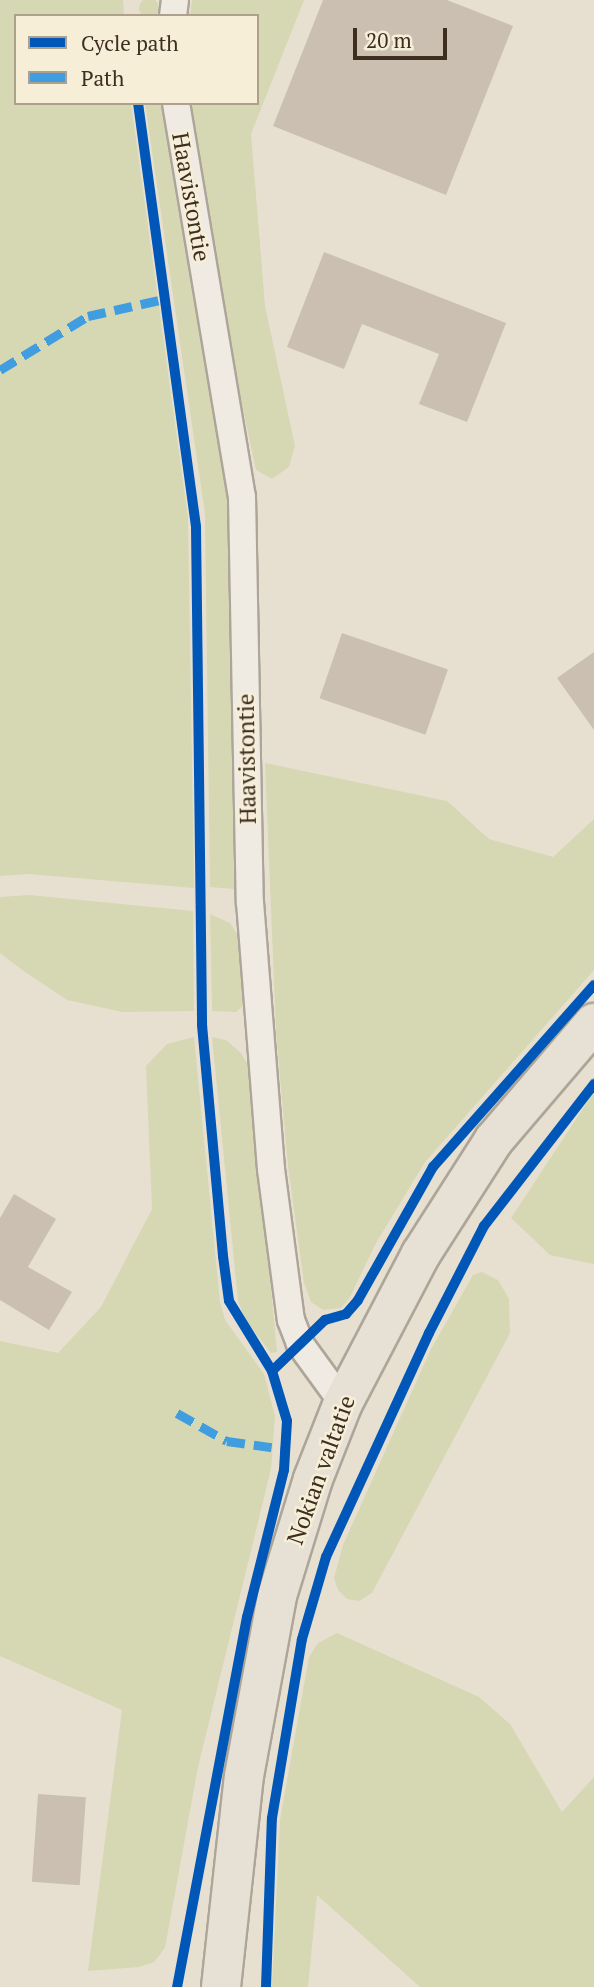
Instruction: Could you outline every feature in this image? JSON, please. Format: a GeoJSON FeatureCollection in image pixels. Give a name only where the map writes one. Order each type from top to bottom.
{"type":"FeatureCollection","features":[{"type":"Feature","properties":{"kind":"main road","name":"Nokian valtatie"},"geometry":{"type":"LineString","coordinates":[[221,1987],[244,1776],[277,1596],[313,1479],[343,1403],[421,1254],[494,1140],[594,1023]]}},
{"type":"Feature","properties":{"kind":"street","name":"Haavistontie"},"geometry":{"type":"LineString","coordinates":[[176,105],[242,497],[250,902],[271,1169],[291,1320],[300,1344],[343,1403]]}},
{"type":"Feature","properties":{"kind":"green space"},"geometry":{"type":"Polygon","coordinates":[[[145,-1],[153,-1],[158,4],[157,14],[140,12],[140,4],[145,-1]]]}},
{"type":"Feature","properties":{"kind":"green space"},"geometry":{"type":"Polygon","coordinates":[[[0,0],[123,0],[124,14],[14,14],[14,105],[131,105],[188,518],[194,888],[29,874],[0,876],[0,0]]]}},
{"type":"Feature","properties":{"kind":"green space"},"geometry":{"type":"Polygon","coordinates":[[[192,0],[304,0],[251,134],[265,306],[295,446],[289,467],[272,479],[256,470],[210,254],[191,105],[259,105],[259,14],[190,14],[192,0]]]}},
{"type":"Feature","properties":{"kind":"green space"},"geometry":{"type":"Polygon","coordinates":[[[145,105],[162,105],[230,513],[234,889],[210,887],[205,514],[145,105]]]}},
{"type":"Feature","properties":{"kind":"green space"},"geometry":{"type":"Polygon","coordinates":[[[265,763],[447,801],[489,839],[553,857],[594,819],[594,970],[425,1162],[376,1243],[349,1299],[341,1308],[323,1310],[311,1302],[304,1283],[288,1166],[276,1031],[265,763]]]}},
{"type":"Feature","properties":{"kind":"green space"},"geometry":{"type":"Polygon","coordinates":[[[29,895],[193,911],[194,1011],[123,1012],[67,1000],[25,972],[0,953],[0,897],[29,895]]]}},
{"type":"Feature","properties":{"kind":"green space"},"geometry":{"type":"Polygon","coordinates":[[[210,914],[230,923],[238,935],[243,1006],[236,1012],[212,1011],[210,914]]]}},
{"type":"Feature","properties":{"kind":"green space"},"geometry":{"type":"Polygon","coordinates":[[[194,1037],[220,1302],[225,1320],[264,1374],[275,1416],[271,1469],[198,1767],[165,1948],[154,1962],[139,1967],[88,1971],[122,1710],[0,1656],[0,1341],[58,1353],[101,1307],[152,1209],[146,1066],[167,1044],[194,1037]]]}},
{"type":"Feature","properties":{"kind":"green space"},"geometry":{"type":"Polygon","coordinates":[[[212,1037],[226,1040],[241,1053],[250,1069],[277,1352],[271,1353],[246,1321],[238,1301],[212,1037]]]}},
{"type":"Feature","properties":{"kind":"green space"},"geometry":{"type":"Polygon","coordinates":[[[594,1092],[594,1264],[550,1255],[511,1218],[594,1092]]]}},
{"type":"Feature","properties":{"kind":"green space"},"geometry":{"type":"Polygon","coordinates":[[[482,1272],[498,1280],[509,1299],[510,1333],[372,1593],[359,1601],[347,1599],[338,1590],[334,1578],[343,1545],[431,1349],[473,1275],[482,1272]]]}},
{"type":"Feature","properties":{"kind":"green space"},"geometry":{"type":"Polygon","coordinates":[[[337,1633],[479,1697],[510,1724],[562,1812],[594,1777],[594,1987],[420,1987],[317,1895],[308,1987],[272,1987],[280,1820],[309,1657],[318,1643],[337,1633]]]}},
{"type":"Feature","properties":{"kind":"building"},"geometry":{"type":"Polygon","coordinates":[[[323,0],[447,0],[513,26],[446,195],[273,126],[323,0]]]}},
{"type":"Feature","properties":{"kind":"building"},"geometry":{"type":"Polygon","coordinates":[[[324,252],[506,323],[467,422],[419,404],[439,354],[362,324],[344,369],[287,347],[324,252]]]}},
{"type":"Feature","properties":{"kind":"building"},"geometry":{"type":"Polygon","coordinates":[[[342,633],[448,669],[425,735],[320,698],[342,633]]]}},
{"type":"Feature","properties":{"kind":"building"},"geometry":{"type":"Polygon","coordinates":[[[594,652],[594,730],[557,678],[594,652]]]}},
{"type":"Feature","properties":{"kind":"building"},"geometry":{"type":"Polygon","coordinates":[[[14,1194],[56,1219],[28,1267],[72,1292],[49,1330],[0,1300],[0,1218],[14,1194]]]}},
{"type":"Feature","properties":{"kind":"building"},"geometry":{"type":"Polygon","coordinates":[[[38,1794],[86,1797],[80,1885],[32,1882],[38,1794]]]}},
{"type":"Feature","properties":{"kind":"marked path"},"geometry":{"type":"LineString","coordinates":[[0,370],[88,316],[164,299]]}},
{"type":"Feature","properties":{"kind":"marked path"},"geometry":{"type":"LineString","coordinates":[[177,1413],[227,1441],[285,1449]]}},
{"type":"Feature","properties":{"kind":"cycle path"},"geometry":{"type":"LineString","coordinates":[[138,105],[196,527],[202,1025],[223,1256],[229,1301],[272,1371],[287,1421],[284,1470],[247,1617],[177,1987]]}},
{"type":"Feature","properties":{"kind":"cycle path"},"geometry":{"type":"LineString","coordinates":[[272,1371],[325,1320],[346,1314],[358,1300],[433,1167],[594,985]]}},
{"type":"Feature","properties":{"kind":"cycle path"},"geometry":{"type":"LineString","coordinates":[[266,1987],[272,1818],[302,1639],[326,1557],[429,1333],[484,1226],[594,1084]]}}]}
